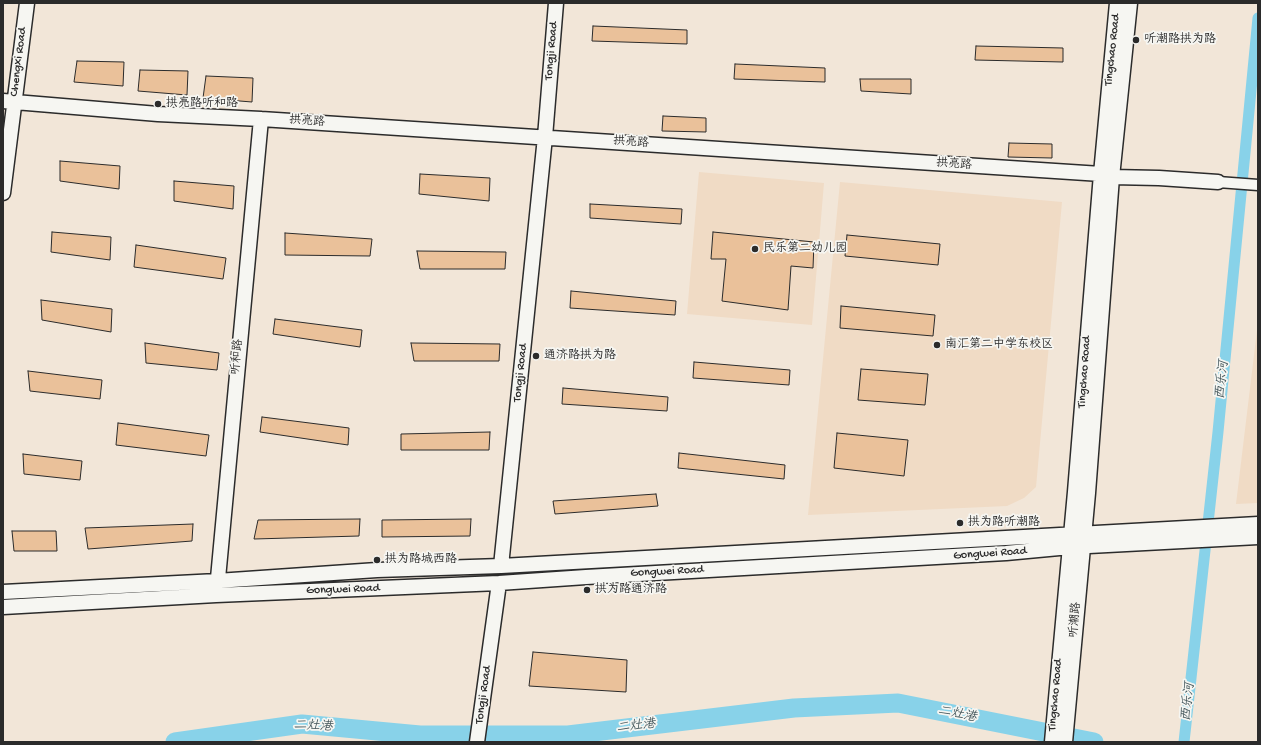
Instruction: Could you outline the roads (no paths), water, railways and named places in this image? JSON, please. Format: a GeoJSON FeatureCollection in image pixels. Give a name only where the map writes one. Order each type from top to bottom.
{"type":"FeatureCollection","features":[{"type":"Feature","properties":{"kind":"main road","name":"Chengxi Road"},"geometry":{"type":"LineString","coordinates":[[3,193],[9,101],[26,3]]}},
{"type":"Feature","properties":{"kind":"main road","name":"Tongji Road"},"geometry":{"type":"LineString","coordinates":[[501,566],[545,137],[556,3]]}},
{"type":"Feature","properties":{"kind":"main road","name":"Tingchao Road"},"geometry":{"type":"LineString","coordinates":[[1077,541],[1106,176],[1117,3]]}},
{"type":"Feature","properties":{"kind":"main road","name":"Tingchao Road"},"geometry":{"type":"LineString","coordinates":[[1106,176],[1130,3]]}},
{"type":"Feature","properties":{"kind":"main road","name":"拱亮路"},"geometry":{"type":"LineString","coordinates":[[9,101],[158,114],[545,137],[1106,176],[1218,182]]}},
{"type":"Feature","properties":{"kind":"main road","name":"听和路"},"geometry":{"type":"LineString","coordinates":[[216,595],[261,119]]}},
{"type":"Feature","properties":{"kind":"main road","name":"Gongwei Road"},"geometry":{"type":"LineString","coordinates":[[3,592],[217,581],[377,570],[1077,541],[1233,532],[1258,524]]}},
{"type":"Feature","properties":{"kind":"main road","name":"Gongwei Road"},"geometry":{"type":"LineString","coordinates":[[1233,532],[1258,537]]}},
{"type":"Feature","properties":{"kind":"main road","name":"Gongwei Road"},"geometry":{"type":"LineString","coordinates":[[3,607],[216,595],[499,583],[594,576],[1006,553],[1077,541]]}},
{"type":"Feature","properties":{"kind":"main road","name":"听潮路"},"geometry":{"type":"LineString","coordinates":[[1065,742],[1062,706],[1077,541]]}},
{"type":"Feature","properties":{"kind":"main road","name":"Tongji Road"},"geometry":{"type":"LineString","coordinates":[[477,742],[499,583]]}},
{"type":"Feature","properties":{"kind":"main road","name":"Tingchao Road"},"geometry":{"type":"LineString","coordinates":[[1052,742],[1062,706]]}},
{"type":"Feature","properties":{"kind":"street","name":"拱亮路"},"geometry":{"type":"LineString","coordinates":[[1218,182],[1258,185]]}},
{"type":"Feature","properties":{"kind":"street","name":"Tongji Road"},"geometry":{"type":"LineString","coordinates":[[499,583],[501,566]]}},
{"type":"Feature","properties":{"kind":"waterway","name":"西乐河"},"geometry":{"type":"LineString","coordinates":[[1184,742],[1218,432],[1258,18]]}},
{"type":"Feature","properties":{"kind":"waterway","name":"二灶港"},"geometry":{"type":"LineString","coordinates":[[175,742],[302,724],[420,735],[568,735],[794,708],[898,703],[1094,742]]}},
{"type":"Feature","properties":{"kind":"place","name":"听潮路拱为路"},"geometry":{"type":"Point","coordinates":[1136,40]}},
{"type":"Feature","properties":{"kind":"place","name":"拱亮路听和路"},"geometry":{"type":"Point","coordinates":[158,104]}},
{"type":"Feature","properties":{"kind":"place","name":"民乐第二幼儿园"},"geometry":{"type":"Point","coordinates":[755,249]}},
{"type":"Feature","properties":{"kind":"place","name":"南汇第二中学东校区"},"geometry":{"type":"Point","coordinates":[937,345]}},
{"type":"Feature","properties":{"kind":"place","name":"通济路拱为路"},"geometry":{"type":"Point","coordinates":[536,356]}},
{"type":"Feature","properties":{"kind":"place","name":"拱为路听潮路"},"geometry":{"type":"Point","coordinates":[960,523]}},
{"type":"Feature","properties":{"kind":"place","name":"拱为路城西路"},"geometry":{"type":"Point","coordinates":[377,560]}},
{"type":"Feature","properties":{"kind":"place","name":"拱为路通济路"},"geometry":{"type":"Point","coordinates":[587,590]}}]}
